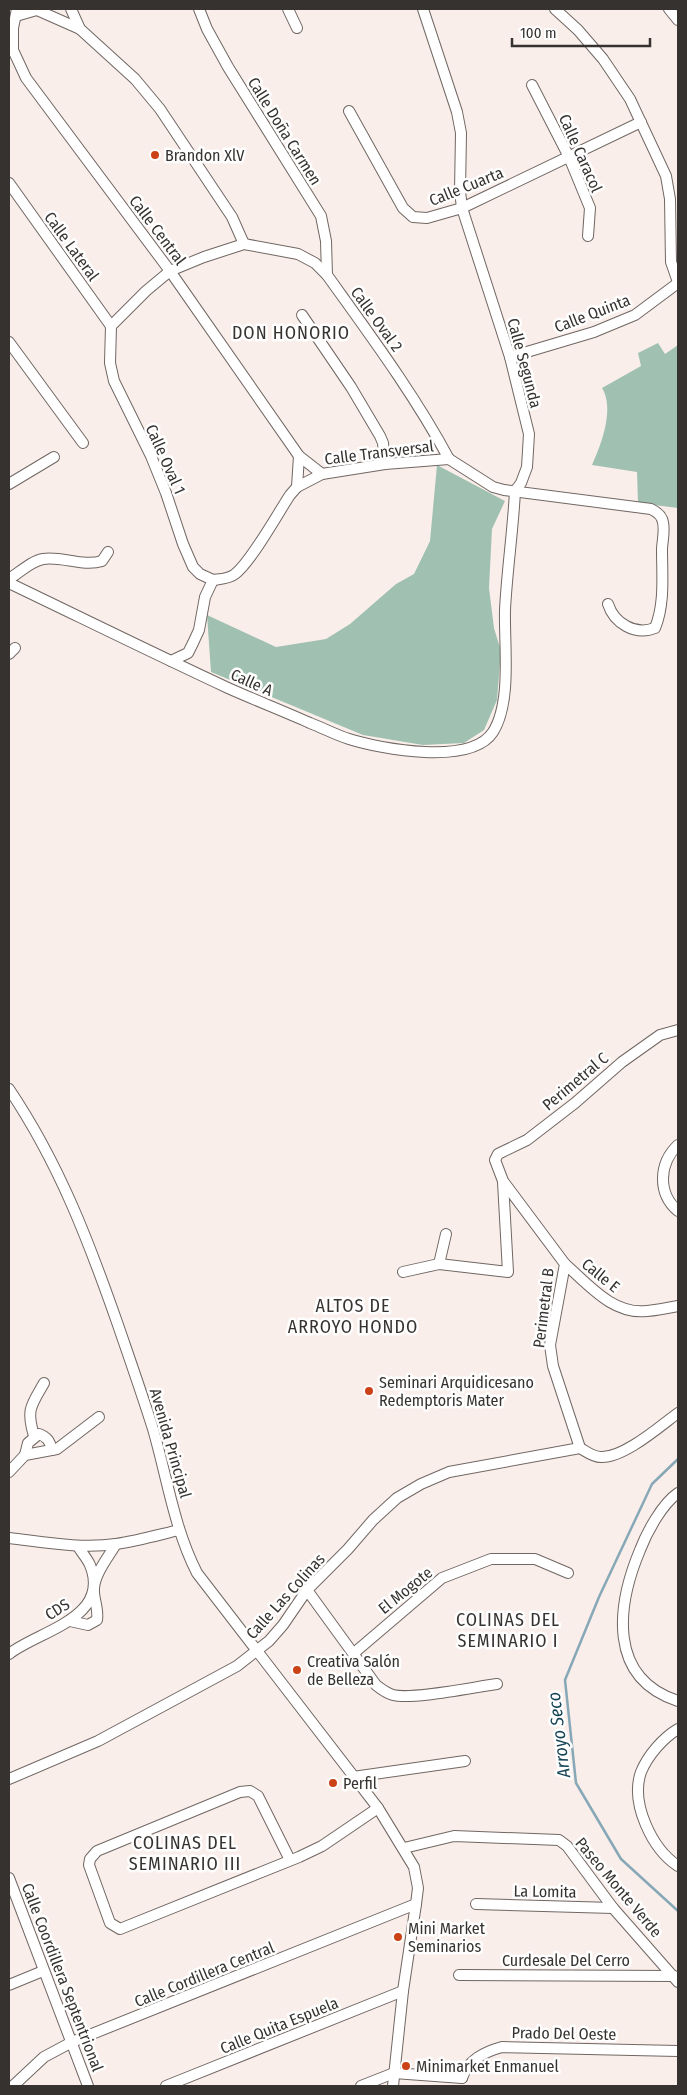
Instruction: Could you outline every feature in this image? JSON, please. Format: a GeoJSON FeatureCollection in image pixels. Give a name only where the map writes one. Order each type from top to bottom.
{"type":"FeatureCollection","features":[{"type":"Feature","properties":{"kind":"street"},"geometry":{"type":"LineString","coordinates":[[71,9],[80,29]]}},
{"type":"Feature","properties":{"kind":"street","name":"Calle Doña Carmen"},"geometry":{"type":"LineString","coordinates":[[199,9],[207,29],[228,67],[320,216],[326,240],[327,275]]}},
{"type":"Feature","properties":{"kind":"street"},"geometry":{"type":"LineString","coordinates":[[288,9],[297,28]]}},
{"type":"Feature","properties":{"kind":"street","name":"Calle Segunda"},"geometry":{"type":"LineString","coordinates":[[423,9],[457,112],[461,133],[460,190],[462,208],[510,357],[529,434],[527,467],[521,483],[515,491],[505,611],[507,645],[504,695],[494,731]]}},
{"type":"Feature","properties":{"kind":"street"},"geometry":{"type":"LineString","coordinates":[[555,9],[578,30],[603,59],[630,98],[666,176],[670,199],[671,262],[678,282]]}},
{"type":"Feature","properties":{"kind":"street"},"geometry":{"type":"LineString","coordinates":[[669,9],[678,20]]}},
{"type":"Feature","properties":{"kind":"street"},"geometry":{"type":"LineString","coordinates":[[17,12],[38,10],[80,29],[135,79],[160,109],[232,217],[244,244]]}},
{"type":"Feature","properties":{"kind":"street","name":"Calle Central"},"geometry":{"type":"LineString","coordinates":[[17,12],[13,28],[13,50],[26,78],[170,271],[299,456],[322,474]]}},
{"type":"Feature","properties":{"kind":"street","name":"Calle Caracol"},"geometry":{"type":"LineString","coordinates":[[532,85],[569,157],[590,208],[588,236]]}},
{"type":"Feature","properties":{"kind":"street","name":"Calle Cuarta"},"geometry":{"type":"LineString","coordinates":[[349,111],[403,208],[413,217],[427,218],[462,208],[641,122]]}},
{"type":"Feature","properties":{"kind":"street","name":"Calle Lateral"},"geometry":{"type":"LineString","coordinates":[[9,184],[111,326]]}},
{"type":"Feature","properties":{"kind":"street","name":"Calle Oval 2"},"geometry":{"type":"LineString","coordinates":[[170,271],[244,244],[298,254],[315,263],[327,275],[404,382],[429,421],[449,459]]}},
{"type":"Feature","properties":{"kind":"street"},"geometry":{"type":"LineString","coordinates":[[111,326],[170,271]]}},
{"type":"Feature","properties":{"kind":"street","name":"Calle Quinta"},"geometry":{"type":"LineString","coordinates":[[510,357],[594,332],[635,314],[678,282]]}},
{"type":"Feature","properties":{"kind":"street"},"geometry":{"type":"LineString","coordinates":[[302,315],[351,387],[380,436],[383,443],[385,464]]}},
{"type":"Feature","properties":{"kind":"street","name":"Calle Oval 1"},"geometry":{"type":"LineString","coordinates":[[111,326],[110,363],[114,381],[151,456],[193,567],[200,574],[213,580]]}},
{"type":"Feature","properties":{"kind":"street"},"geometry":{"type":"LineString","coordinates":[[9,342],[83,443]]}},
{"type":"Feature","properties":{"kind":"street"},"geometry":{"type":"LineString","coordinates":[[9,484],[54,456]]}},
{"type":"Feature","properties":{"kind":"street"},"geometry":{"type":"LineString","coordinates":[[297,487],[299,456]]}},
{"type":"Feature","properties":{"kind":"street"},"geometry":{"type":"LineString","coordinates":[[449,459],[493,487],[504,490],[650,509],[658,513],[662,518],[663,528],[663,568],[660,608],[655,628],[650,630],[629,628],[618,621],[611,613],[608,604]]}},
{"type":"Feature","properties":{"kind":"street","name":"Calle Transversal"},"geometry":{"type":"LineString","coordinates":[[213,580],[225,579],[235,574],[250,556],[290,495],[297,487],[322,474],[385,464],[449,459]]}},
{"type":"Feature","properties":{"kind":"street"},"geometry":{"type":"LineString","coordinates":[[9,581],[40,560],[96,563],[102,561],[108,552]]}},
{"type":"Feature","properties":{"kind":"street"},"geometry":{"type":"LineString","coordinates":[[171,661],[188,653],[194,642],[199,630],[205,597],[213,580]]}},
{"type":"Feature","properties":{"kind":"street","name":"Calle A"},"geometry":{"type":"LineString","coordinates":[[9,581],[171,661],[255,700],[348,739],[390,750],[444,752],[465,748],[481,742],[494,731]]}},
{"type":"Feature","properties":{"kind":"street","name":"Perimetral C"},"geometry":{"type":"LineString","coordinates":[[495,1160],[498,1154],[527,1140],[575,1103],[622,1062],[660,1035],[678,1030]]}},
{"type":"Feature","properties":{"kind":"street","name":"Avenida Principal"},"geometry":{"type":"LineString","coordinates":[[9,1089],[36,1133],[91,1246],[149,1416],[185,1550],[197,1573],[256,1652],[378,1808],[414,1867],[418,1888],[403,1991],[393,2086]]}},
{"type":"Feature","properties":{"kind":"street"},"geometry":{"type":"LineString","coordinates":[[678,1145],[665,1162],[662,1174],[663,1187],[668,1199],[678,1211]]}},
{"type":"Feature","properties":{"kind":"street","name":"Perimetral B"},"geometry":{"type":"LineString","coordinates":[[495,1160],[503,1181],[565,1264],[550,1345],[553,1366],[580,1448]]}},
{"type":"Feature","properties":{"kind":"street"},"geometry":{"type":"LineString","coordinates":[[403,1272],[439,1264],[508,1272],[503,1181]]}},
{"type":"Feature","properties":{"kind":"street"},"geometry":{"type":"LineString","coordinates":[[439,1264],[446,1234]]}},
{"type":"Feature","properties":{"kind":"street","name":"Calle E"},"geometry":{"type":"LineString","coordinates":[[565,1264],[605,1299],[618,1306],[646,1312],[678,1306]]}},
{"type":"Feature","properties":{"kind":"street"},"geometry":{"type":"LineString","coordinates":[[34,1436],[29,1419],[30,1408],[44,1383]]}},
{"type":"Feature","properties":{"kind":"street"},"geometry":{"type":"LineString","coordinates":[[580,1448],[590,1454],[601,1457],[613,1455],[626,1449],[678,1413]]}},
{"type":"Feature","properties":{"kind":"street"},"geometry":{"type":"LineString","coordinates":[[25,1455],[58,1449],[99,1417]]}},
{"type":"Feature","properties":{"kind":"street"},"geometry":{"type":"LineString","coordinates":[[9,1472],[25,1455],[28,1443],[34,1436],[39,1434],[45,1437],[50,1443],[52,1450]]}},
{"type":"Feature","properties":{"kind":"street","name":"Calle Las Colinas"},"geometry":{"type":"LineString","coordinates":[[9,1779],[98,1742],[204,1684],[256,1652],[283,1625],[307,1590],[348,1549],[373,1520],[397,1498],[421,1484],[449,1472],[580,1448]]}},
{"type":"Feature","properties":{"kind":"street"},"geometry":{"type":"LineString","coordinates":[[678,1494],[648,1529],[630,1574],[623,1603],[624,1639],[628,1659],[633,1670],[644,1683],[662,1695],[678,1701]]}},
{"type":"Feature","properties":{"kind":"street"},"geometry":{"type":"LineString","coordinates":[[9,1538],[78,1546],[116,1544],[180,1530]]}},
{"type":"Feature","properties":{"kind":"street","name":"CDS"},"geometry":{"type":"LineString","coordinates":[[9,1653],[70,1621],[83,1611],[116,1544]]}},
{"type":"Feature","properties":{"kind":"street"},"geometry":{"type":"LineString","coordinates":[[70,1621],[88,1625],[97,1620],[99,1610],[95,1601],[90,1566],[78,1546]]}},
{"type":"Feature","properties":{"kind":"street","name":"El Mogote"},"geometry":{"type":"LineString","coordinates":[[354,1653],[442,1578],[492,1559],[535,1559],[568,1573]]}},
{"type":"Feature","properties":{"kind":"street"},"geometry":{"type":"LineString","coordinates":[[307,1590],[376,1685],[384,1691],[393,1695],[413,1696],[497,1684]]}},
{"type":"Feature","properties":{"kind":"street"},"geometry":{"type":"LineString","coordinates":[[678,1728],[669,1735],[649,1758],[641,1773],[639,1790],[641,1812],[648,1832],[662,1851],[678,1866]]}},
{"type":"Feature","properties":{"kind":"street"},"geometry":{"type":"LineString","coordinates":[[353,1777],[465,1761]]}},
{"type":"Feature","properties":{"kind":"street"},"geometry":{"type":"LineString","coordinates":[[290,1860],[258,1796],[250,1791],[240,1792],[97,1851],[93,1854],[89,1865],[110,1923],[120,1929],[290,1860],[322,1846],[378,1808]]}},
{"type":"Feature","properties":{"kind":"street","name":"Paseo Monte Verde"},"geometry":{"type":"LineString","coordinates":[[404,1848],[454,1836],[549,1838],[559,1840],[566,1846],[613,1908],[676,1979]]}},
{"type":"Feature","properties":{"kind":"street","name":"Calle Coordillera Septentrional"},"geometry":{"type":"LineString","coordinates":[[9,1878],[88,2086]]}},
{"type":"Feature","properties":{"kind":"street","name":"Calle Cordillera Central"},"geometry":{"type":"LineString","coordinates":[[13,2086],[44,2056],[72,2042],[416,1904]]}},
{"type":"Feature","properties":{"kind":"street","name":"La Lomita"},"geometry":{"type":"LineString","coordinates":[[476,1904],[613,1908]]}},
{"type":"Feature","properties":{"kind":"street"},"geometry":{"type":"LineString","coordinates":[[9,1985],[43,1971]]}},
{"type":"Feature","properties":{"kind":"street","name":"Curdesale Del Cerro"},"geometry":{"type":"LineString","coordinates":[[458,1975],[676,1979]]}},
{"type":"Feature","properties":{"kind":"street","name":"Calle Quita Espuela"},"geometry":{"type":"LineString","coordinates":[[166,2086],[403,1991]]}},
{"type":"Feature","properties":{"kind":"street","name":"Prado Del Oeste"},"geometry":{"type":"LineString","coordinates":[[463,2082],[465,2069],[490,2050],[502,2047],[678,2051]]}},
{"type":"Feature","properties":{"kind":"street"},"geometry":{"type":"LineString","coordinates":[[361,2086],[394,2073],[463,2082]]}},
{"type":"Feature","properties":{"kind":"green space"},"geometry":{"type":"Polygon","coordinates":[[[658,343],[665,354],[678,345],[678,508],[638,503],[637,472],[592,465],[603,437],[607,416],[606,397],[602,388],[641,366],[638,353],[658,343]]]}},
{"type":"Feature","properties":{"kind":"green space"},"geometry":{"type":"Polygon","coordinates":[[[437,465],[505,501],[492,529],[489,588],[494,628],[501,651],[497,700],[484,730],[464,743],[423,745],[363,735],[211,672],[207,615],[276,647],[326,639],[350,624],[396,584],[414,574],[430,541],[437,465]]]}},
{"type":"Feature","properties":{"kind":"waterway","name":"Arroyo Seco"},"geometry":{"type":"LineString","coordinates":[[678,1459],[652,1484],[599,1597],[565,1680],[576,1783],[621,1859],[678,1911]]}},
{"type":"Feature","properties":{"kind":"place","name":"Brandon XlV"},"geometry":{"type":"Point","coordinates":[155,155]}},
{"type":"Feature","properties":{"kind":"place","name":"Seminari Arquidicesano Redemptoris Mater"},"geometry":{"type":"Point","coordinates":[369,1391]}},
{"type":"Feature","properties":{"kind":"place","name":"Creativa Salón de Belleza"},"geometry":{"type":"Point","coordinates":[297,1670]}},
{"type":"Feature","properties":{"kind":"place","name":"Perfil"},"geometry":{"type":"Point","coordinates":[333,1783]}},
{"type":"Feature","properties":{"kind":"place","name":"Mini Market Seminarios"},"geometry":{"type":"Point","coordinates":[398,1937]}},
{"type":"Feature","properties":{"kind":"place","name":"Minimarket Enmanuel"},"geometry":{"type":"Point","coordinates":[406,2066]}},
{"type":"Feature","properties":{"kind":"district","name":"DON HONORIO"},"geometry":{"type":"Point","coordinates":[291,333]}},
{"type":"Feature","properties":{"kind":"district","name":"ALTOS DE ARROYO HONDO"},"geometry":{"type":"Point","coordinates":[353,1316]}},
{"type":"Feature","properties":{"kind":"district","name":"COLINAS DEL SEMINARIO I"},"geometry":{"type":"Point","coordinates":[508,1630]}},
{"type":"Feature","properties":{"kind":"district","name":"COLINAS DEL SEMINARIO III"},"geometry":{"type":"Point","coordinates":[185,1854]}}]}
